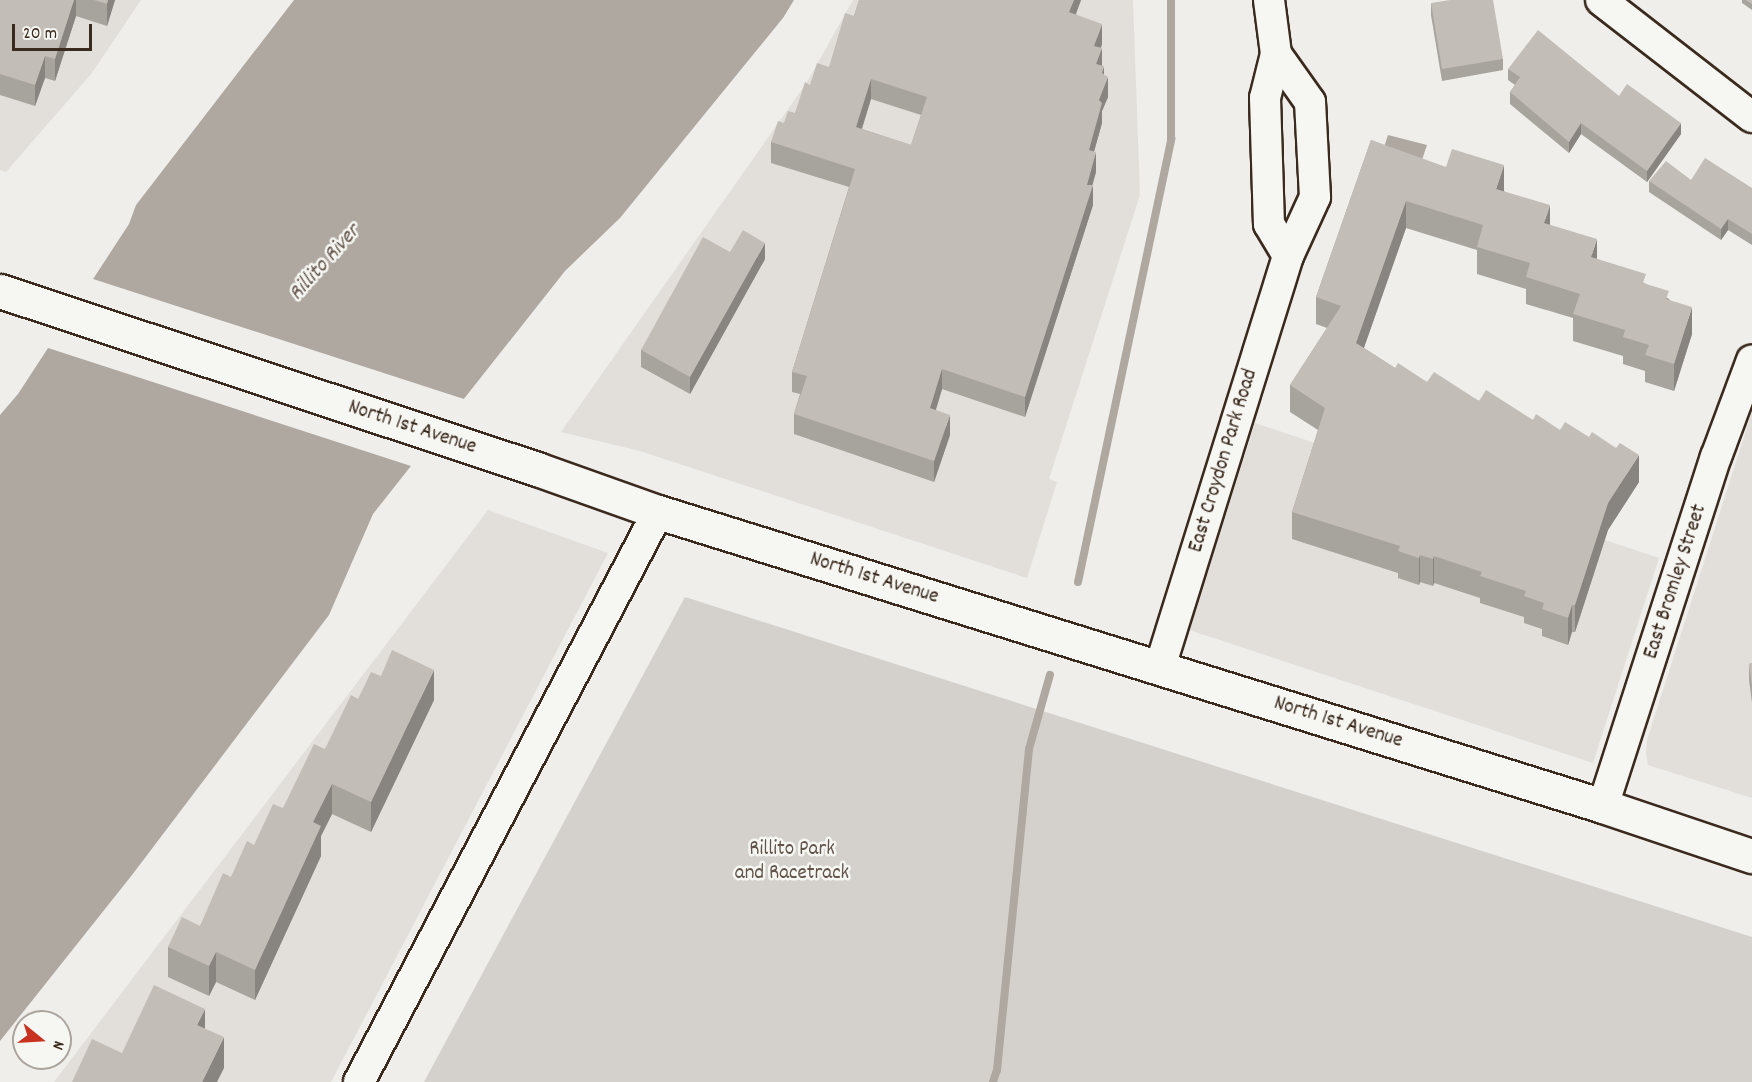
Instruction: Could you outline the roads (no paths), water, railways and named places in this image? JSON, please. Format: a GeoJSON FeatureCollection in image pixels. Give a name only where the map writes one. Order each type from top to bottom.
{"type":"FeatureCollection","features":[{"type":"Feature","properties":{"kind":"main road","name":"North 1st Avenue"},"geometry":{"type":"LineString","coordinates":[[0,291],[658,512],[1603,806],[1752,856]]}},
{"type":"Feature","properties":{"kind":"street","name":"East Croydon Park Road"},"geometry":{"type":"LineString","coordinates":[[1269,0],[1276,54],[1265,98],[1269,224],[1288,256]]}},
{"type":"Feature","properties":{"kind":"street"},"geometry":{"type":"LineString","coordinates":[[1601,0],[1752,117]]}},
{"type":"Feature","properties":{"kind":"street","name":"East Croydon Park Road"},"geometry":{"type":"LineString","coordinates":[[1160,667],[1288,256],[1315,197],[1310,102],[1276,54]]}},
{"type":"Feature","properties":{"kind":"street","name":"East Bromley Street"},"geometry":{"type":"LineString","coordinates":[[1603,806],[1716,458],[1752,360]]}},
{"type":"Feature","properties":{"kind":"street"},"geometry":{"type":"LineString","coordinates":[[359,1082],[658,512]]}},
{"type":"Feature","properties":{"kind":"water","name":"Rillito River"},"geometry":{"type":"Polygon","coordinates":[[[294,0],[794,0],[783,18],[620,218],[565,271],[373,514],[329,615],[132,875],[25,1010],[12,1010],[12,1026],[0,1041],[0,415],[18,394],[129,224],[136,205],[294,0]]]}},
{"type":"Feature","properties":{"kind":"water"},"geometry":{"type":"Polygon","coordinates":[[[1388,135],[1427,145],[1418,172],[1383,150],[1388,135]]]}},
{"type":"Feature","properties":{"kind":"waterway"},"geometry":{"type":"LineString","coordinates":[[1078,582],[1171,139],[1171,0]]}},
{"type":"Feature","properties":{"kind":"waterway"},"geometry":{"type":"LineString","coordinates":[[993,1082],[997,1070],[1029,749],[1050,675]]}},
{"type":"Feature","properties":{"kind":"park label","name":"Rillito Park and Racetrack"},"geometry":{"type":"Point","coordinates":[792,862]}}]}
